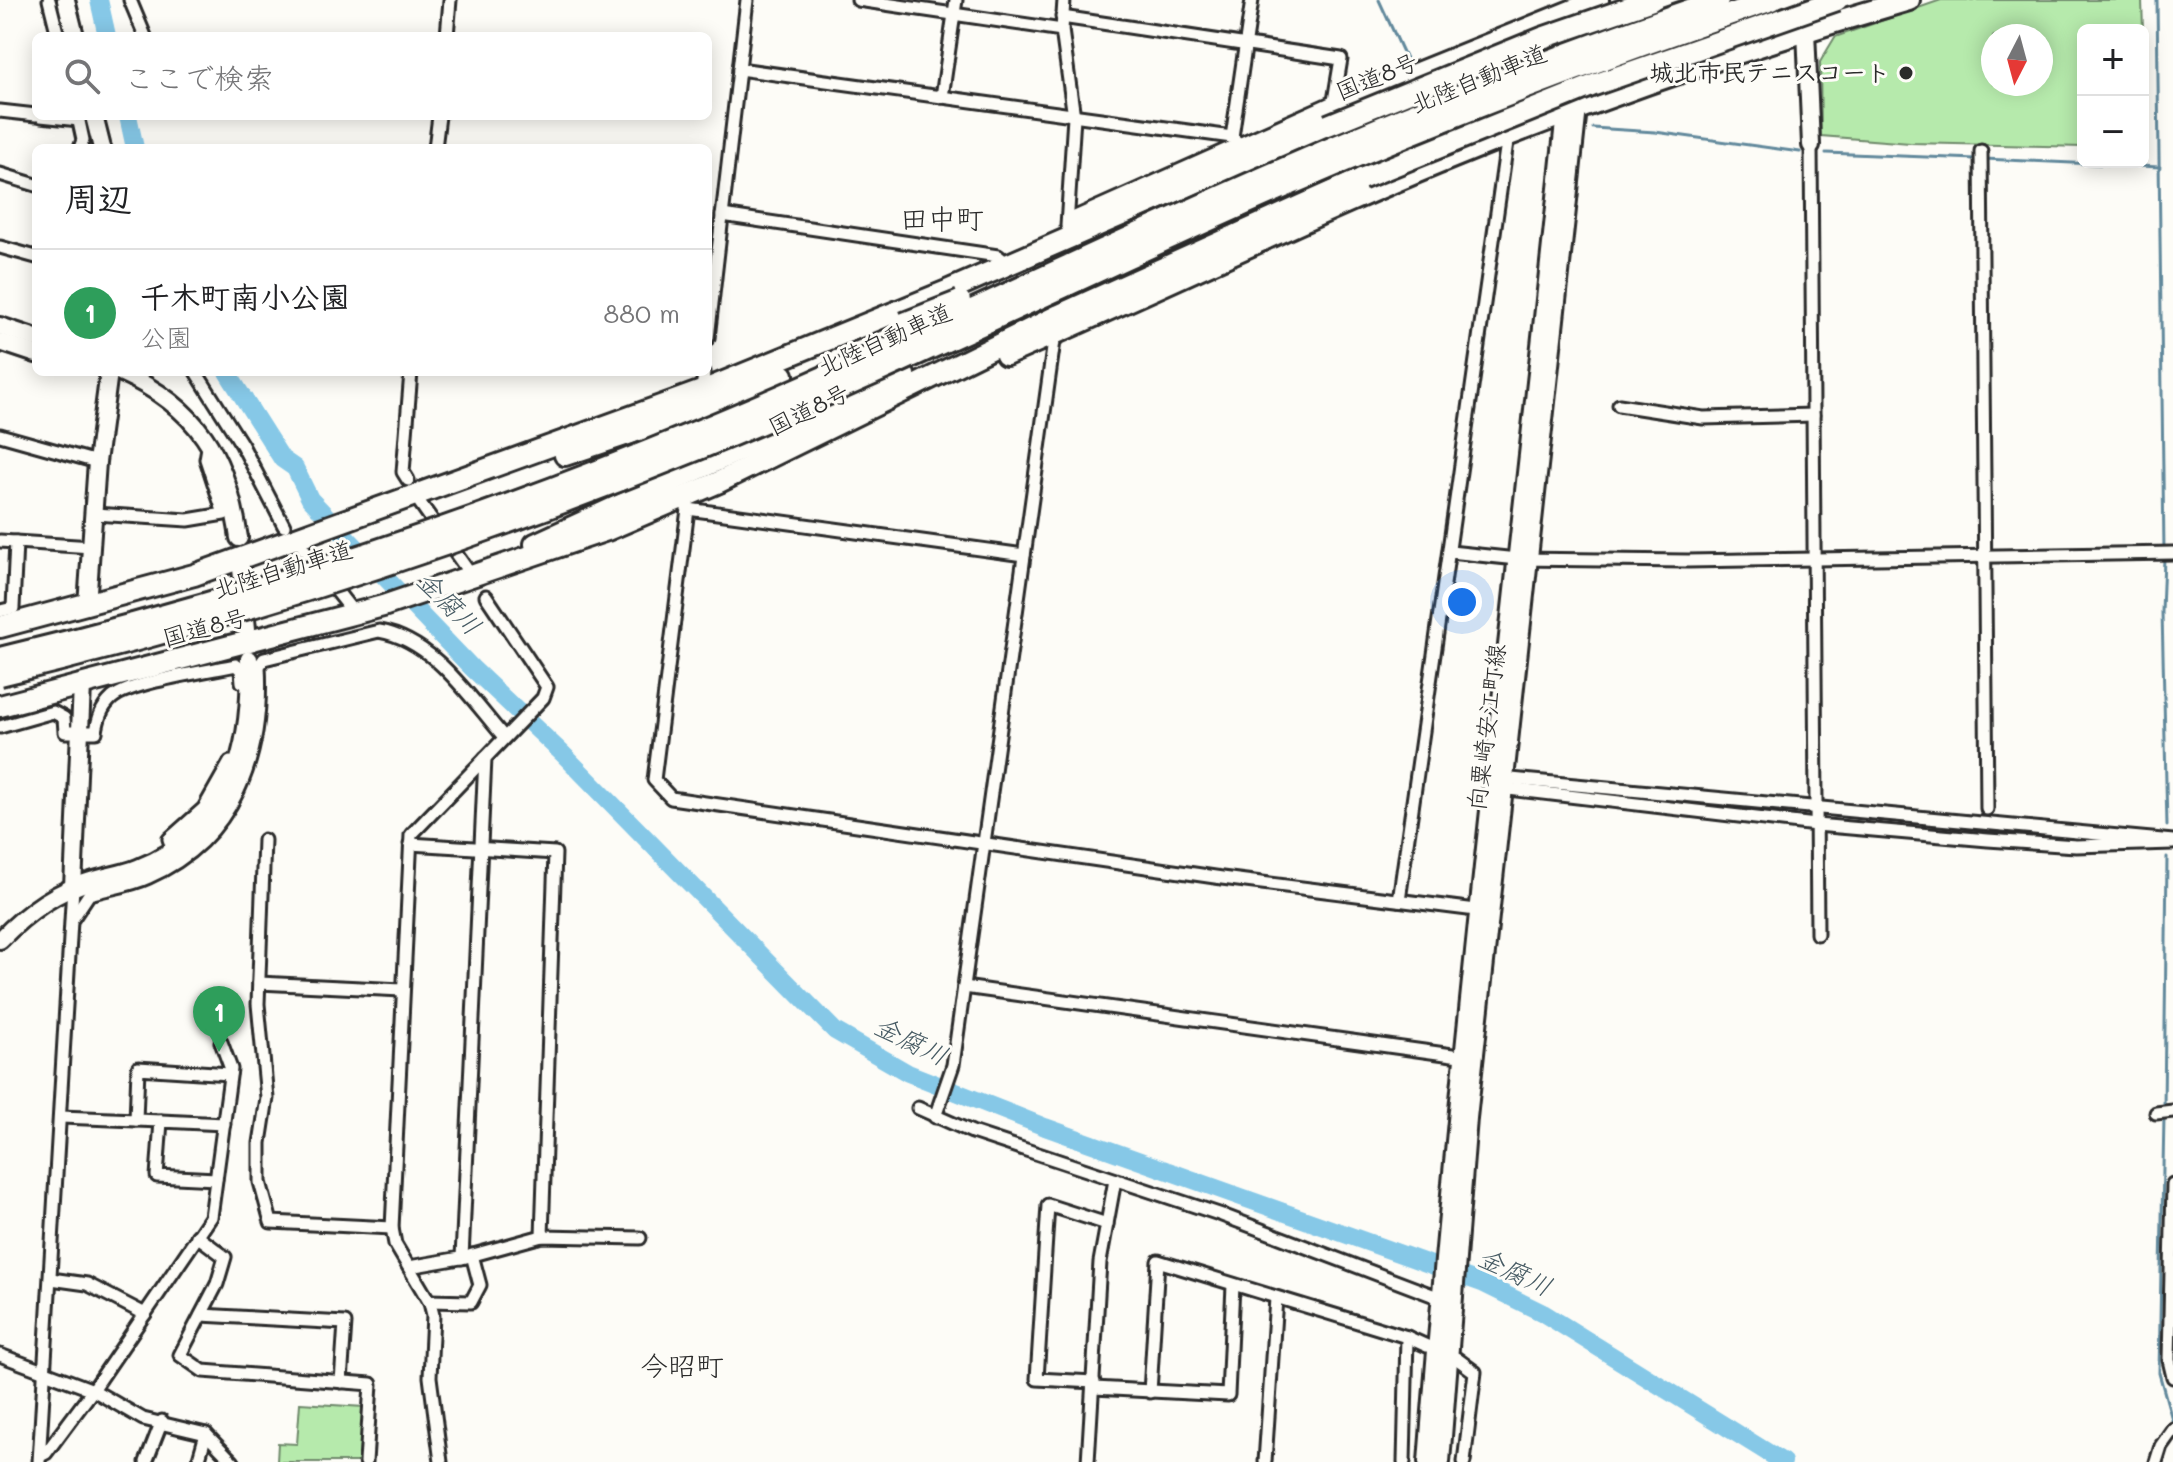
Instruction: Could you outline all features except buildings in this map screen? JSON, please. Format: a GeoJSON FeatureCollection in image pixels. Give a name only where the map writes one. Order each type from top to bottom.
{"type":"FeatureCollection","features":[{"type":"Feature","properties":{"kind":"highway","name":"国道8号"},"geometry":{"type":"LineString","coordinates":[[1066,233],[1331,116],[1652,0]]}},
{"type":"Feature","properties":{"kind":"highway","name":"北陸自動車道"},"geometry":{"type":"LineString","coordinates":[[0,658],[287,580],[584,476],[806,385],[1204,204],[1516,72],[1718,0]]}},
{"type":"Feature","properties":{"kind":"highway","name":"北陸自動車道"},"geometry":{"type":"LineString","coordinates":[[0,675],[291,596],[593,492],[813,401],[1281,189],[1523,89],[1772,0]]}},
{"type":"Feature","properties":{"kind":"highway","name":"国道8号"},"geometry":{"type":"LineString","coordinates":[[0,706],[383,606],[684,504],[855,417],[1361,179],[1594,85],[1837,0]]}},
{"type":"Feature","properties":{"kind":"highway"},"geometry":{"type":"LineString","coordinates":[[1057,324],[1508,135],[1806,31],[1909,0]]}},
{"type":"Feature","properties":{"kind":"highway"},"geometry":{"type":"LineString","coordinates":[[0,627],[194,575],[308,540],[385,505],[1008,264],[1236,142],[1331,116],[1588,1]]}},
{"type":"Feature","properties":{"kind":"highway"},"geometry":{"type":"LineString","coordinates":[[385,505],[563,456],[728,398],[904,323],[1204,204]]}},
{"type":"Feature","properties":{"kind":"highway"},"geometry":{"type":"LineString","coordinates":[[491,571],[545,538],[764,441],[971,342],[1161,243]]}},
{"type":"Feature","properties":{"kind":"main road"},"geometry":{"type":"LineString","coordinates":[[66,0],[74,32]]}},
{"type":"Feature","properties":{"kind":"main road","name":"向粟崎安江町線"},"geometry":{"type":"LineString","coordinates":[[1441,1462],[1446,1301],[1468,1057],[1501,783],[1571,112],[1588,1]]}},
{"type":"Feature","properties":{"kind":"main road"},"geometry":{"type":"LineString","coordinates":[[1806,31],[1811,145]]}},
{"type":"Feature","properties":{"kind":"main road"},"geometry":{"type":"LineString","coordinates":[[86,120],[100,144]]}},
{"type":"Feature","properties":{"kind":"main road"},"geometry":{"type":"LineString","coordinates":[[0,326],[32,337]]}},
{"type":"Feature","properties":{"kind":"main road"},"geometry":{"type":"LineString","coordinates":[[0,342],[32,353]]}},
{"type":"Feature","properties":{"kind":"main road"},"geometry":{"type":"LineString","coordinates":[[87,605],[97,462],[108,376]]}},
{"type":"Feature","properties":{"kind":"main road"},"geometry":{"type":"LineString","coordinates":[[127,376],[173,402],[209,441],[229,485],[239,538]]}},
{"type":"Feature","properties":{"kind":"main road"},"geometry":{"type":"LineString","coordinates":[[241,568],[247,629]]}},
{"type":"Feature","properties":{"kind":"main road"},"geometry":{"type":"LineString","coordinates":[[0,940],[39,906],[73,887],[168,857],[204,823],[236,773],[248,733],[249,659]]}},
{"type":"Feature","properties":{"kind":"main road"},"geometry":{"type":"LineString","coordinates":[[73,887],[82,686]]}},
{"type":"Feature","properties":{"kind":"main road","name":"向粟崎安江町線"},"geometry":{"type":"LineString","coordinates":[[1427,1462],[1446,1301]]}},
{"type":"Feature","properties":{"kind":"street"},"geometry":{"type":"LineString","coordinates":[[49,0],[57,32]]}},
{"type":"Feature","properties":{"kind":"street"},"geometry":{"type":"LineString","coordinates":[[130,0],[143,32]]}},
{"type":"Feature","properties":{"kind":"street"},"geometry":{"type":"LineString","coordinates":[[447,32],[450,0]]}},
{"type":"Feature","properties":{"kind":"street"},"geometry":{"type":"LineString","coordinates":[[712,303],[747,0]]}},
{"type":"Feature","properties":{"kind":"street"},"geometry":{"type":"LineString","coordinates":[[858,0],[954,14],[1244,44],[1341,59],[1331,116]]}},
{"type":"Feature","properties":{"kind":"street"},"geometry":{"type":"LineString","coordinates":[[942,97],[956,0]]}},
{"type":"Feature","properties":{"kind":"street"},"geometry":{"type":"LineString","coordinates":[[935,1114],[953,1065],[1057,324],[1074,117],[1062,24],[1064,0]]}},
{"type":"Feature","properties":{"kind":"street"},"geometry":{"type":"LineString","coordinates":[[739,69],[1236,142],[1244,44],[1252,0]]}},
{"type":"Feature","properties":{"kind":"street"},"geometry":{"type":"LineString","coordinates":[[0,111],[32,115]]}},
{"type":"Feature","properties":{"kind":"street"},"geometry":{"type":"LineString","coordinates":[[82,144],[84,120]]}},
{"type":"Feature","properties":{"kind":"street"},"geometry":{"type":"LineString","coordinates":[[436,144],[438,120]]}},
{"type":"Feature","properties":{"kind":"street"},"geometry":{"type":"LineString","coordinates":[[1399,900],[1508,135]]}},
{"type":"Feature","properties":{"kind":"street"},"geometry":{"type":"LineString","coordinates":[[1811,145],[1817,934]]}},
{"type":"Feature","properties":{"kind":"street"},"geometry":{"type":"LineString","coordinates":[[1981,157],[1987,809]]}},
{"type":"Feature","properties":{"kind":"street"},"geometry":{"type":"LineString","coordinates":[[0,174],[32,184]]}},
{"type":"Feature","properties":{"kind":"street"},"geometry":{"type":"LineString","coordinates":[[722,215],[998,256],[1008,264]]}},
{"type":"Feature","properties":{"kind":"street"},"geometry":{"type":"LineString","coordinates":[[0,247],[32,256]]}},
{"type":"Feature","properties":{"kind":"street"},"geometry":{"type":"LineString","coordinates":[[199,376],[242,445],[284,526]]}},
{"type":"Feature","properties":{"kind":"street"},"geometry":{"type":"LineString","coordinates":[[408,480],[403,472],[411,376]]}},
{"type":"Feature","properties":{"kind":"street"},"geometry":{"type":"LineString","coordinates":[[1619,405],[1703,418],[1813,415]]}},
{"type":"Feature","properties":{"kind":"street"},"geometry":{"type":"LineString","coordinates":[[0,435],[97,462]]}},
{"type":"Feature","properties":{"kind":"street"},"geometry":{"type":"LineString","coordinates":[[95,514],[188,520],[224,514],[206,459],[209,441]]}},
{"type":"Feature","properties":{"kind":"street"},"geometry":{"type":"LineString","coordinates":[[420,503],[466,568]]}},
{"type":"Feature","properties":{"kind":"street"},"geometry":{"type":"LineString","coordinates":[[1024,555],[684,504],[654,780],[671,798],[1484,911]]}},
{"type":"Feature","properties":{"kind":"street"},"geometry":{"type":"LineString","coordinates":[[308,540],[350,608]]}},
{"type":"Feature","properties":{"kind":"street"},"geometry":{"type":"LineString","coordinates":[[0,541],[92,547]]}},
{"type":"Feature","properties":{"kind":"street"},"geometry":{"type":"LineString","coordinates":[[0,611],[13,608],[16,542]]}},
{"type":"Feature","properties":{"kind":"street"},"geometry":{"type":"LineString","coordinates":[[1450,552],[1524,558],[1814,559],[2167,553]]}},
{"type":"Feature","properties":{"kind":"street"},"geometry":{"type":"LineString","coordinates":[[441,1462],[431,1394],[433,1315],[429,1301],[395,1244],[392,1228],[411,835],[543,698],[547,687],[486,596]]}},
{"type":"Feature","properties":{"kind":"street"},"geometry":{"type":"LineString","coordinates":[[73,918],[89,894],[129,885],[209,833],[241,787],[257,741],[261,702],[259,666],[264,659],[366,629],[389,632],[416,644],[435,659],[506,735]]}},
{"type":"Feature","properties":{"kind":"street"},"geometry":{"type":"LineString","coordinates":[[0,727],[53,712],[64,718],[65,732],[96,732],[102,709],[119,693],[236,665],[241,670],[239,727],[231,758],[204,808],[169,839],[168,857]]}},
{"type":"Feature","properties":{"kind":"street"},"geometry":{"type":"LineString","coordinates":[[429,1301],[471,1302],[480,1285],[467,1257],[485,758]]}},
{"type":"Feature","properties":{"kind":"street"},"geometry":{"type":"LineString","coordinates":[[1501,783],[2173,842]]}},
{"type":"Feature","properties":{"kind":"street"},"geometry":{"type":"LineString","coordinates":[[1501,783],[1816,825],[2076,846],[2173,842]]}},
{"type":"Feature","properties":{"kind":"street"},"geometry":{"type":"LineString","coordinates":[[264,840],[259,983],[260,1043],[266,1062],[267,1098],[260,1143],[260,1182],[271,1222],[392,1228]]}},
{"type":"Feature","properties":{"kind":"street"},"geometry":{"type":"LineString","coordinates":[[410,844],[555,853],[542,1236]]}},
{"type":"Feature","properties":{"kind":"street"},"geometry":{"type":"LineString","coordinates":[[39,1459],[73,887]]}},
{"type":"Feature","properties":{"kind":"street"},"geometry":{"type":"LineString","coordinates":[[259,983],[402,990]]}},
{"type":"Feature","properties":{"kind":"street"},"geometry":{"type":"LineString","coordinates":[[964,987],[1468,1057]]}},
{"type":"Feature","properties":{"kind":"street"},"geometry":{"type":"LineString","coordinates":[[39,1459],[93,1390],[211,1217],[230,1074],[221,1042]]}},
{"type":"Feature","properties":{"kind":"street"},"geometry":{"type":"LineString","coordinates":[[136,1120],[138,1068],[230,1074]]}},
{"type":"Feature","properties":{"kind":"street"},"geometry":{"type":"LineString","coordinates":[[918,1108],[1115,1180],[1210,1210],[1446,1301]]}},
{"type":"Feature","properties":{"kind":"street"},"geometry":{"type":"LineString","coordinates":[[2156,1113],[2173,1111]]}},
{"type":"Feature","properties":{"kind":"street"},"geometry":{"type":"LineString","coordinates":[[61,1117],[224,1124]]}},
{"type":"Feature","properties":{"kind":"street"},"geometry":{"type":"LineString","coordinates":[[161,1121],[157,1176],[216,1179]]}},
{"type":"Feature","properties":{"kind":"street"},"geometry":{"type":"LineString","coordinates":[[1088,1462],[1100,1262],[1115,1180]]}},
{"type":"Feature","properties":{"kind":"street"},"geometry":{"type":"LineString","coordinates":[[2173,1184],[2169,1360],[2173,1377]]}},
{"type":"Feature","properties":{"kind":"street"},"geometry":{"type":"LineString","coordinates":[[1107,1224],[1048,1205],[1037,1379],[1150,1392],[1228,1395],[1233,1285]]}},
{"type":"Feature","properties":{"kind":"street"},"geometry":{"type":"LineString","coordinates":[[197,1236],[225,1257],[180,1355],[203,1371],[371,1384],[366,1462]]}},
{"type":"Feature","properties":{"kind":"street"},"geometry":{"type":"LineString","coordinates":[[409,1267],[467,1257],[542,1236],[640,1238]]}},
{"type":"Feature","properties":{"kind":"street"},"geometry":{"type":"LineString","coordinates":[[1150,1392],[1158,1261],[1407,1337],[1427,1346]]}},
{"type":"Feature","properties":{"kind":"street"},"geometry":{"type":"LineString","coordinates":[[51,1279],[87,1284],[145,1314]]}},
{"type":"Feature","properties":{"kind":"street"},"geometry":{"type":"LineString","coordinates":[[1265,1462],[1276,1298]]}},
{"type":"Feature","properties":{"kind":"street"},"geometry":{"type":"LineString","coordinates":[[201,1315],[345,1323],[341,1382]]}},
{"type":"Feature","properties":{"kind":"street"},"geometry":{"type":"LineString","coordinates":[[1404,1462],[1407,1337]]}},
{"type":"Feature","properties":{"kind":"street"},"geometry":{"type":"LineString","coordinates":[[0,1355],[93,1390],[143,1419],[162,1421],[206,1434],[233,1462]]}},
{"type":"Feature","properties":{"kind":"street"},"geometry":{"type":"LineString","coordinates":[[1456,1358],[1475,1372],[1464,1462]]}},
{"type":"Feature","properties":{"kind":"street"},"geometry":{"type":"LineString","coordinates":[[146,1462],[162,1421]]}},
{"type":"Feature","properties":{"kind":"street"},"geometry":{"type":"LineString","coordinates":[[2156,1462],[2161,1446],[2172,1430]]}},
{"type":"Feature","properties":{"kind":"street"},"geometry":{"type":"LineString","coordinates":[[198,1462],[206,1434]]}},
{"type":"Feature","properties":{"kind":"green space","name":"城北市民テニスコート"},"geometry":{"type":"Polygon","coordinates":[[[1941,0],[2142,0],[2143,24],[2077,24],[2077,147],[1910,143],[1821,136],[1820,62],[1835,37],[1941,0]]]}},
{"type":"Feature","properties":{"kind":"green space"},"geometry":{"type":"Polygon","coordinates":[[[300,1403],[364,1407],[360,1462],[277,1462],[278,1443],[297,1444],[300,1403]]]}},
{"type":"Feature","properties":{"kind":"waterway","name":"金腐川"},"geometry":{"type":"LineString","coordinates":[[99,0],[106,32]]}},
{"type":"Feature","properties":{"kind":"waterway"},"geometry":{"type":"LineString","coordinates":[[1379,0],[1408,63]]}},
{"type":"Feature","properties":{"kind":"waterway"},"geometry":{"type":"LineString","coordinates":[[2157,0],[2164,551]]}},
{"type":"Feature","properties":{"kind":"waterway","name":"金腐川"},"geometry":{"type":"LineString","coordinates":[[129,120],[134,144]]}},
{"type":"Feature","properties":{"kind":"waterway"},"geometry":{"type":"LineString","coordinates":[[1593,128],[1655,132],[1800,152]]}},
{"type":"Feature","properties":{"kind":"waterway"},"geometry":{"type":"LineString","coordinates":[[1826,153],[1976,159]]}},
{"type":"Feature","properties":{"kind":"waterway"},"geometry":{"type":"LineString","coordinates":[[1984,159],[2160,167]]}},
{"type":"Feature","properties":{"kind":"waterway","name":"金腐川"},"geometry":{"type":"LineString","coordinates":[[230,376],[282,459],[295,468],[310,499],[472,668],[563,754],[835,1031],[908,1073],[1045,1127],[1482,1283],[1543,1313],[1783,1462]]}},
{"type":"Feature","properties":{"kind":"waterway"},"geometry":{"type":"LineString","coordinates":[[2164,558],[2162,612],[2167,826]]}},
{"type":"Feature","properties":{"kind":"waterway"},"geometry":{"type":"LineString","coordinates":[[2164,1109],[2167,857]]}},
{"type":"Feature","properties":{"kind":"waterway"},"geometry":{"type":"LineString","coordinates":[[2164,1117],[2159,1373],[2173,1423]]}},
{"type":"Feature","properties":{"kind":"place","name":"城北市民テニスコート"},"geometry":{"type":"Point","coordinates":[1906,73]}},
{"type":"Feature","properties":{"kind":"place","name":"千木町南小公園"},"geometry":{"type":"Point","coordinates":[219,1052]}},
{"type":"Feature","properties":{"kind":"district","name":"田中町"},"geometry":{"type":"Point","coordinates":[942,219]}},
{"type":"Feature","properties":{"kind":"district","name":"今昭町"},"geometry":{"type":"Point","coordinates":[682,1366]}}]}
